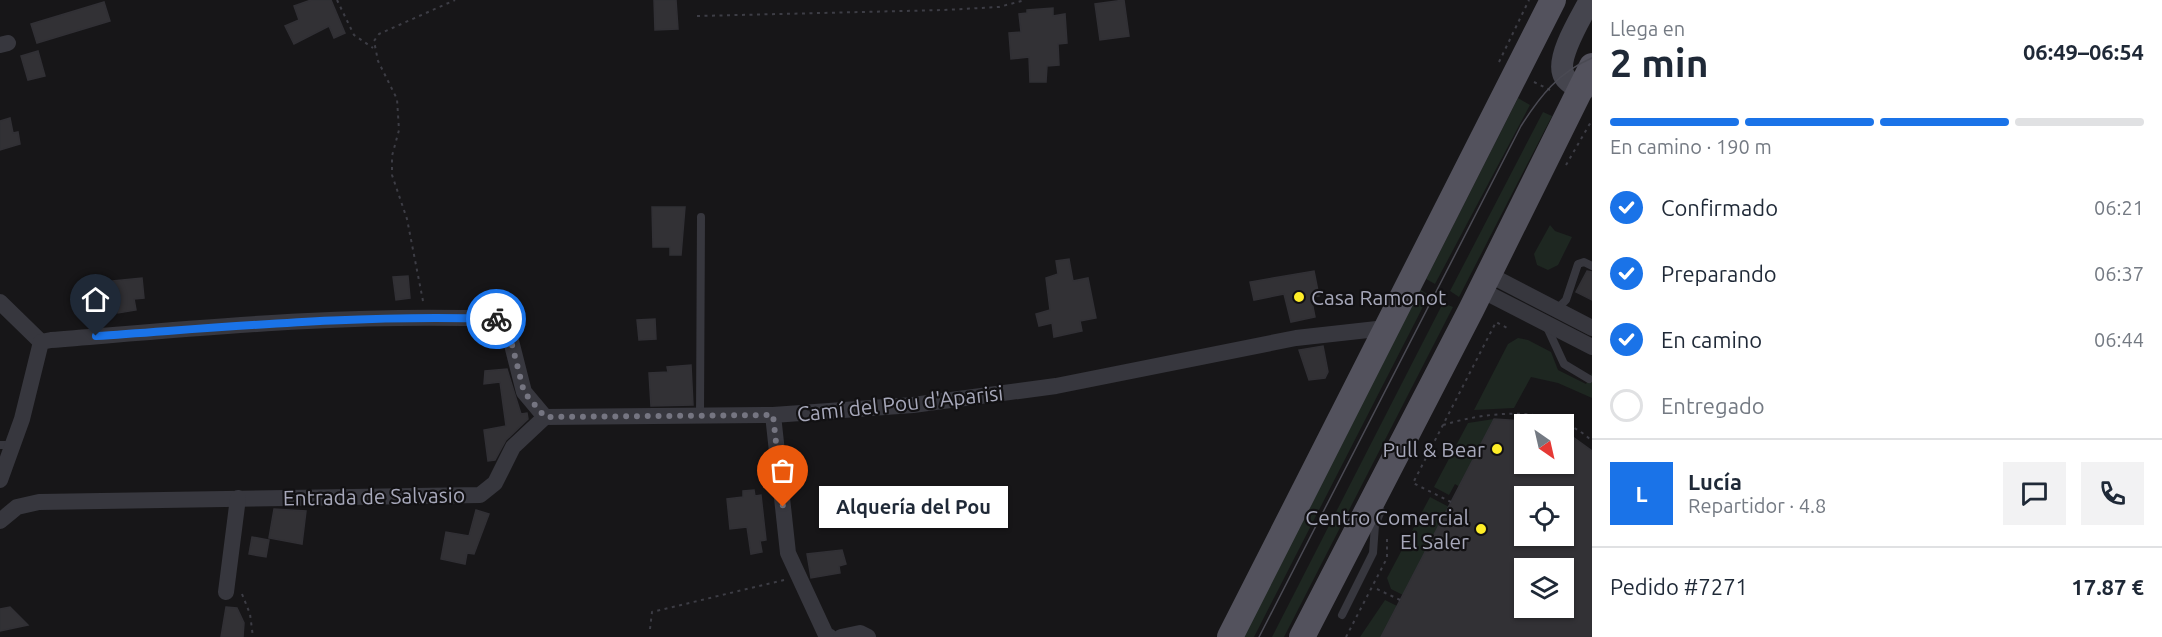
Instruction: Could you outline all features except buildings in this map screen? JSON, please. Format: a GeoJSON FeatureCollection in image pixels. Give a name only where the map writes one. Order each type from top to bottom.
{"type":"FeatureCollection","features":[{"type":"Feature","properties":{"kind":"main road"},"geometry":{"type":"LineString","coordinates":[[1230,637],[1553,0]]}},
{"type":"Feature","properties":{"kind":"main road"},"geometry":{"type":"LineString","coordinates":[[1302,637],[1401,459],[1485,282],[1586,88],[1592,66]]}},
{"type":"Feature","properties":{"kind":"street"},"geometry":{"type":"LineString","coordinates":[[1586,88],[1563,74],[1563,61],[1590,0]]}},
{"type":"Feature","properties":{"kind":"street"},"geometry":{"type":"LineString","coordinates":[[1485,282],[1548,315],[1592,347]]}},
{"type":"Feature","properties":{"kind":"street"},"geometry":{"type":"LineString","coordinates":[[0,302],[41,342],[231,326],[425,316],[498,319],[508,329],[524,392],[545,417]]}},
{"type":"Feature","properties":{"kind":"street"},"geometry":{"type":"LineString","coordinates":[[1548,315],[1592,328]]}},
{"type":"Feature","properties":{"kind":"street","name":"Camí del Pou d'Aparisi"},"geometry":{"type":"LineString","coordinates":[[545,417],[773,415],[912,405],[1056,386],[1296,338],[1386,327]]}},
{"type":"Feature","properties":{"kind":"street"},"geometry":{"type":"LineString","coordinates":[[0,480],[6,445],[22,419],[41,342]]}},
{"type":"Feature","properties":{"kind":"street"},"geometry":{"type":"LineString","coordinates":[[773,415],[788,553],[826,635],[830,637]]}},
{"type":"Feature","properties":{"kind":"street","name":"Entrada de Salvasio"},"geometry":{"type":"LineString","coordinates":[[0,521],[17,507],[39,502],[480,495],[495,483],[513,447],[545,417]]}},
{"type":"Feature","properties":{"kind":"street"},"geometry":{"type":"LineString","coordinates":[[226,592],[238,498]]}},
{"type":"Feature","properties":{"kind":"street"},"geometry":{"type":"LineString","coordinates":[[841,637],[860,633],[868,637]]}},
{"type":"Feature","properties":{"kind":"lane"},"geometry":{"type":"LineString","coordinates":[[700,416],[701,217]]}},
{"type":"Feature","properties":{"kind":"lane"},"geometry":{"type":"LineString","coordinates":[[1589,378],[1564,364],[1548,315],[1566,300],[1578,264],[1584,262],[1592,266]]}},
{"type":"Feature","properties":{"kind":"lane"},"geometry":{"type":"LineString","coordinates":[[1341,615],[1373,553],[1375,525],[1387,499]]}},
{"type":"Feature","properties":{"kind":"path"},"geometry":{"type":"LineString","coordinates":[[337,0],[354,35],[373,48],[397,99],[400,123],[392,156],[392,175],[407,219],[425,316]]}},
{"type":"Feature","properties":{"kind":"path"},"geometry":{"type":"LineString","coordinates":[[373,48],[379,34],[455,0]]}},
{"type":"Feature","properties":{"kind":"path"},"geometry":{"type":"LineString","coordinates":[[697,16],[944,10],[999,7],[1025,0]]}},
{"type":"Feature","properties":{"kind":"path"},"geometry":{"type":"LineString","coordinates":[[1501,66],[1498,60],[1529,0]]}},
{"type":"Feature","properties":{"kind":"path"},"geometry":{"type":"LineString","coordinates":[[1527,79],[1554,92]]}},
{"type":"Feature","properties":{"kind":"path"},"geometry":{"type":"LineString","coordinates":[[1563,172],[1592,120]]}},
{"type":"Feature","properties":{"kind":"path"},"geometry":{"type":"LineString","coordinates":[[1451,502],[1413,483],[1496,322],[1509,329]]}},
{"type":"Feature","properties":{"kind":"path"},"geometry":{"type":"LineString","coordinates":[[1443,424],[1470,417],[1524,414],[1563,424],[1592,441]]}},
{"type":"Feature","properties":{"kind":"path"},"geometry":{"type":"LineString","coordinates":[[1346,637],[1387,558],[1386,526]]}},
{"type":"Feature","properties":{"kind":"path"},"geometry":{"type":"LineString","coordinates":[[650,629],[652,612],[790,579],[797,570]]}},
{"type":"Feature","properties":{"kind":"path"},"geometry":{"type":"LineString","coordinates":[[1377,589],[1400,600]]}},
{"type":"Feature","properties":{"kind":"shaded area"},"geometry":{"type":"Polygon","coordinates":[[[1518,98],[1530,105],[1435,284],[1426,279],[1518,98]]]}},
{"type":"Feature","properties":{"kind":"shaded area"},"geometry":{"type":"Polygon","coordinates":[[[1543,112],[1552,116],[1459,297],[1450,291],[1543,112]]]}},
{"type":"Feature","properties":{"kind":"shaded area"},"geometry":{"type":"Polygon","coordinates":[[[1550,225],[1555,231],[1572,237],[1558,265],[1548,270],[1537,265],[1534,254],[1550,225]]]}},
{"type":"Feature","properties":{"kind":"shaded area"},"geometry":{"type":"Polygon","coordinates":[[[1419,289],[1429,295],[1254,637],[1241,637],[1419,289]]]}},
{"type":"Feature","properties":{"kind":"shaded area"},"geometry":{"type":"Polygon","coordinates":[[[1443,303],[1453,307],[1284,637],[1272,637],[1443,303]]]}},
{"type":"Feature","properties":{"kind":"shaded area"},"geometry":{"type":"Polygon","coordinates":[[[1518,338],[1528,340],[1551,352],[1558,370],[1586,384],[1592,373],[1592,398],[1558,383],[1531,377],[1514,408],[1474,410],[1508,344],[1518,338]]]}},
{"type":"Feature","properties":{"kind":"shaded area"},"geometry":{"type":"Polygon","coordinates":[[[1494,419],[1460,487],[1455,484],[1449,495],[1434,487],[1468,423],[1494,419]]]}},
{"type":"Feature","properties":{"kind":"shaded area"},"geometry":{"type":"Polygon","coordinates":[[[1430,497],[1449,507],[1403,595],[1391,589],[1387,578],[1430,497]]]}},
{"type":"Feature","properties":{"kind":"shaded area"},"geometry":{"type":"Polygon","coordinates":[[[1385,600],[1397,606],[1381,637],[1360,637],[1385,600]]]}},
{"type":"Feature","properties":{"kind":"tram line"},"geometry":{"type":"LineString","coordinates":[[1259,637],[1521,126],[1551,86],[1570,70],[1592,58]]}},
{"type":"Feature","properties":{"kind":"way so far"},"geometry":{"type":"LineString","coordinates":[[496,319],[508,329],[524,392],[545,417],[773,415],[783,507]]}},
{"type":"Feature","properties":{"kind":"place","name":"Casa Ramonot"},"geometry":{"type":"Point","coordinates":[1299,297]}},
{"type":"Feature","properties":{"kind":"place","name":"Pull & Bear"},"geometry":{"type":"Point","coordinates":[1497,449]}},
{"type":"Feature","properties":{"kind":"place","name":"Alquería del Pou"},"geometry":{"type":"Point","coordinates":[783,507]}},
{"type":"Feature","properties":{"kind":"place","name":"Centro Comercial El Saler"},"geometry":{"type":"Point","coordinates":[1481,529]}},
{"type":"Feature","properties":{"kind":"route"},"geometry":{"type":"LineString","coordinates":[[96,336],[425,316],[496,319]]}}]}
